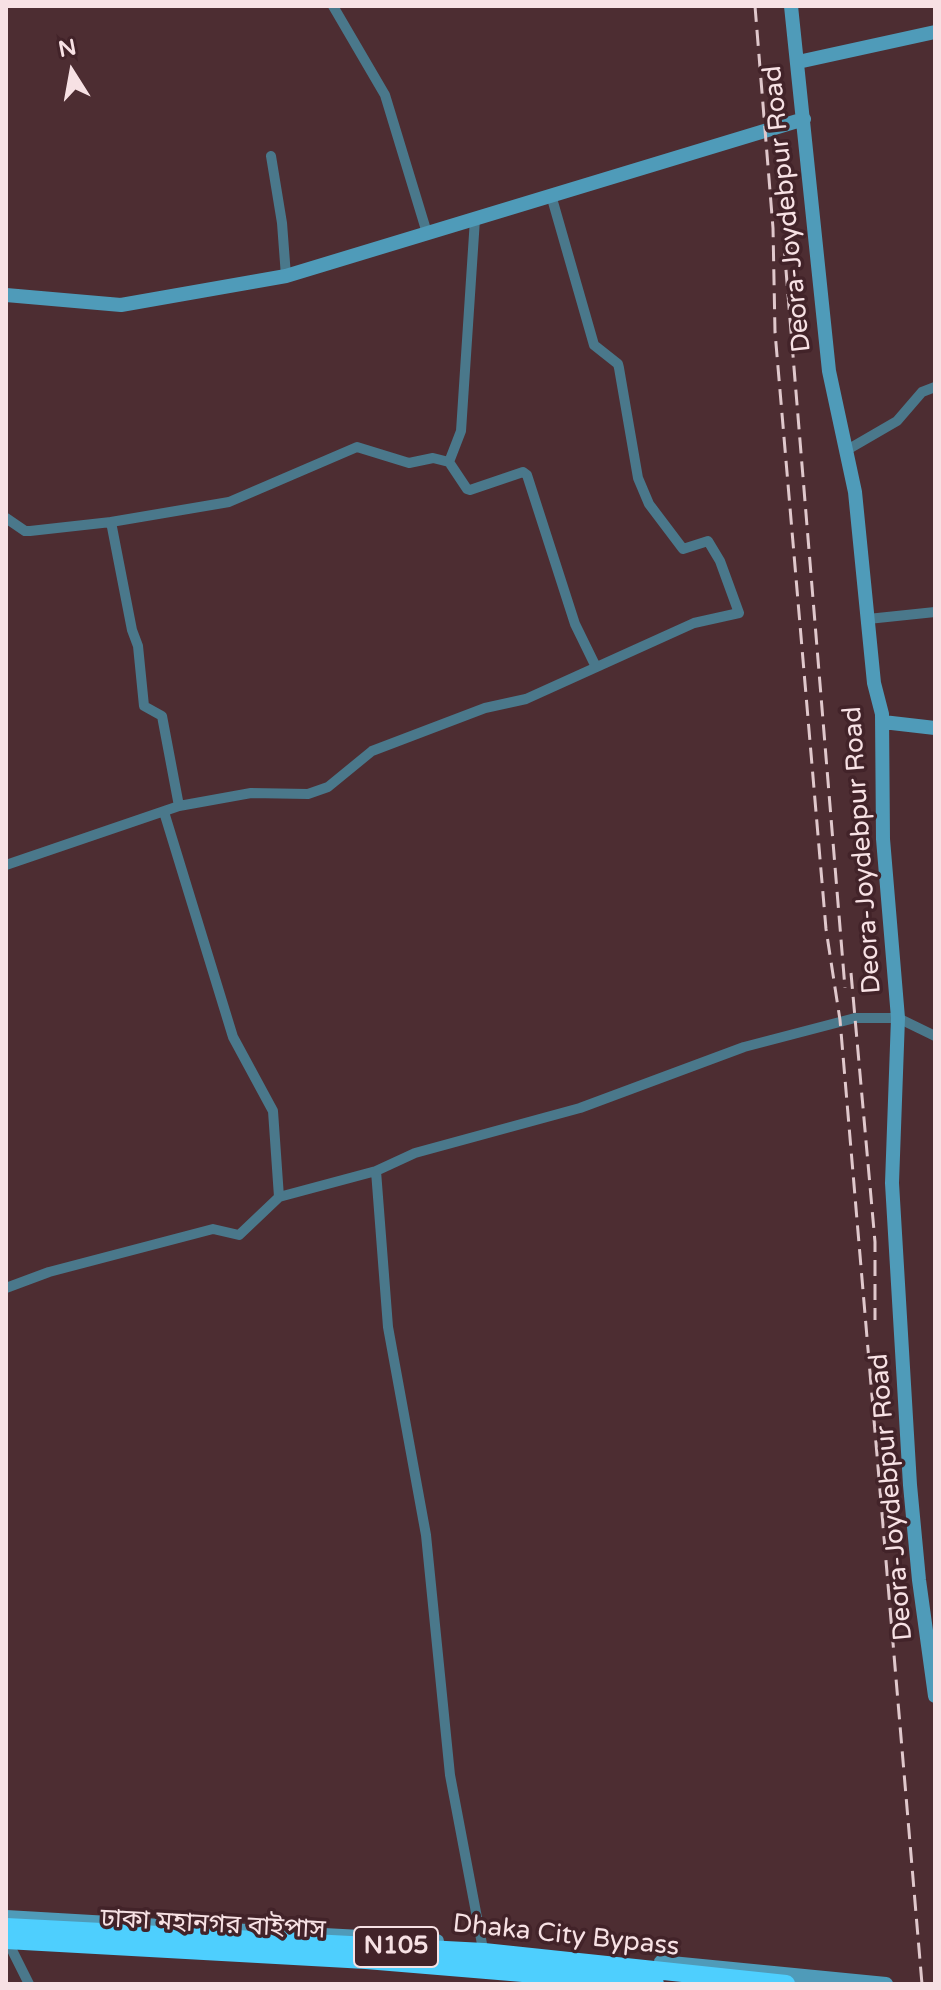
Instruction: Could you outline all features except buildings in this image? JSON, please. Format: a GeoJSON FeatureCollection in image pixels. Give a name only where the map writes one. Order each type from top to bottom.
{"type":"FeatureCollection","features":[{"type":"Feature","properties":{"kind":"highway","name":"Dhaka City Bypass"},"geometry":{"type":"LineString","coordinates":[[6,1927],[484,1952],[786,1984]]}},
{"type":"Feature","properties":{"kind":"highway","name":"ঢাকা মহানগর বাইপাস"},"geometry":{"type":"LineString","coordinates":[[8,1945],[366,1960],[655,1984]]}},
{"type":"Feature","properties":{"kind":"street"},"geometry":{"type":"LineString","coordinates":[[333,6],[385,95],[427,233]]}},
{"type":"Feature","properties":{"kind":"street","name":"Deora-Joydebpur Road"},"geometry":{"type":"LineString","coordinates":[[791,6],[829,371],[855,492],[874,683],[883,722],[883,839],[898,1018],[892,1183],[910,1485],[935,1696]]}},
{"type":"Feature","properties":{"kind":"street"},"geometry":{"type":"LineString","coordinates":[[798,62],[935,32]]}},
{"type":"Feature","properties":{"kind":"street"},"geometry":{"type":"LineString","coordinates":[[6,295],[121,305],[286,276],[804,119]]}},
{"type":"Feature","properties":{"kind":"street"},"geometry":{"type":"LineString","coordinates":[[271,156],[282,223],[286,276]]}},
{"type":"Feature","properties":{"kind":"street"},"geometry":{"type":"LineString","coordinates":[[6,865],[179,806],[251,793],[308,794],[328,787],[372,751],[485,708],[526,699],[694,623],[739,613],[720,561],[708,541],[683,549],[646,498],[638,478],[618,364],[594,345],[551,195]]}},
{"type":"Feature","properties":{"kind":"street"},"geometry":{"type":"LineString","coordinates":[[449,462],[461,431],[475,219]]}},
{"type":"Feature","properties":{"kind":"street"},"geometry":{"type":"LineString","coordinates":[[847,450],[897,421],[922,392],[935,387]]}},
{"type":"Feature","properties":{"kind":"street"},"geometry":{"type":"LineString","coordinates":[[6,518],[27,531],[111,522],[229,502],[357,447],[409,463],[433,458],[449,462],[470,490],[520,472],[527,475],[575,624],[596,667]]}},
{"type":"Feature","properties":{"kind":"street"},"geometry":{"type":"LineString","coordinates":[[111,522],[132,630],[138,646],[144,706],[162,716],[179,806]]}},
{"type":"Feature","properties":{"kind":"street"},"geometry":{"type":"LineString","coordinates":[[868,619],[935,612]]}},
{"type":"Feature","properties":{"kind":"street"},"geometry":{"type":"LineString","coordinates":[[883,722],[935,728]]}},
{"type":"Feature","properties":{"kind":"street"},"geometry":{"type":"LineString","coordinates":[[164,812],[233,1037],[273,1111],[279,1197]]}},
{"type":"Feature","properties":{"kind":"street"},"geometry":{"type":"LineString","coordinates":[[6,1288],[49,1272],[213,1229],[239,1235],[279,1197],[376,1171],[415,1153],[580,1108],[744,1047],[840,1020],[898,1018],[935,1036]]}},
{"type":"Feature","properties":{"kind":"street"},"geometry":{"type":"LineString","coordinates":[[376,1171],[388,1327],[426,1535],[450,1775],[482,1944]]}},
{"type":"Feature","properties":{"kind":"street"},"geometry":{"type":"LineString","coordinates":[[6,1917],[482,1944],[886,1984]]}},
{"type":"Feature","properties":{"kind":"street"},"geometry":{"type":"LineString","coordinates":[[8,1945],[29,1984]]}},
{"type":"Feature","properties":{"kind":"street"},"geometry":{"type":"LineString","coordinates":[[8,1945],[365,1967],[568,1984]]}},
{"type":"Feature","properties":{"kind":"railway"},"geometry":{"type":"LineString","coordinates":[[755,6],[773,228],[775,332],[826,929],[840,1020],[922,1984]]}},
{"type":"Feature","properties":{"kind":"railway"},"geometry":{"type":"LineString","coordinates":[[778,165],[792,256]]}},
{"type":"Feature","properties":{"kind":"railway"},"geometry":{"type":"LineString","coordinates":[[784,246],[845,988]]}},
{"type":"Feature","properties":{"kind":"railway"},"geometry":{"type":"LineString","coordinates":[[851,973],[875,1242],[875,1320]]}}]}
